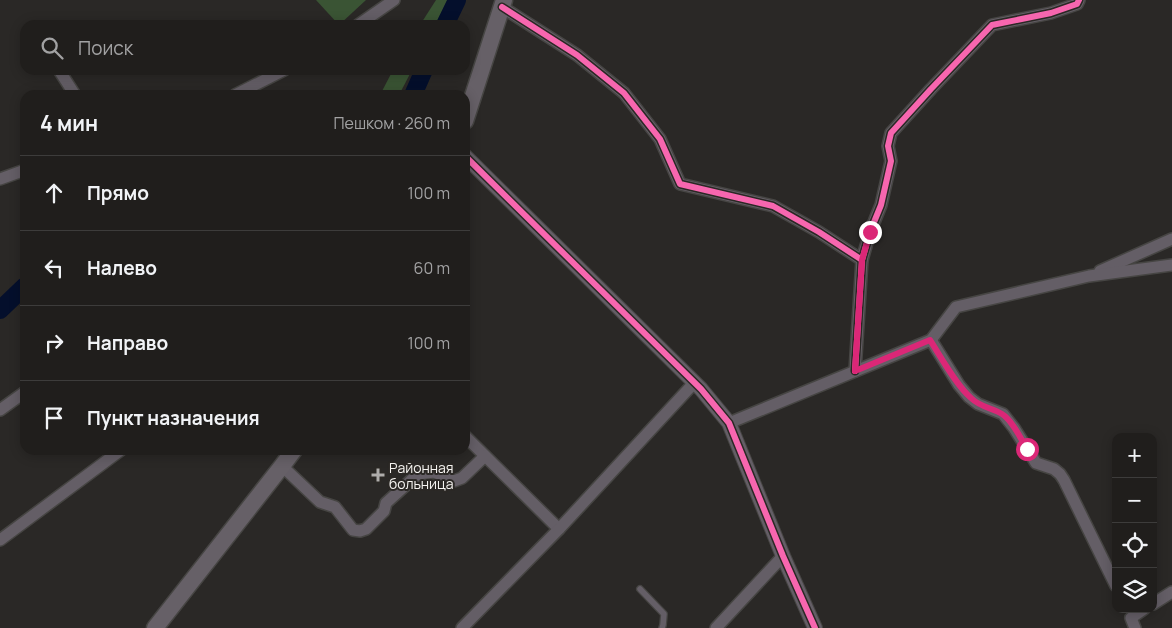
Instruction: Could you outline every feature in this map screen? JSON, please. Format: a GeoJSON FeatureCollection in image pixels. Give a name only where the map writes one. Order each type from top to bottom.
{"type":"FeatureCollection","features":[{"type":"Feature","properties":{"kind":"main road"},"geometry":{"type":"LineString","coordinates":[[470,106],[503,4]]}},
{"type":"Feature","properties":{"kind":"main road"},"geometry":{"type":"LineString","coordinates":[[154,628],[290,455]]}},
{"type":"Feature","properties":{"kind":"street"},"geometry":{"type":"LineString","coordinates":[[365,20],[394,0]]}},
{"type":"Feature","properties":{"kind":"street"},"geometry":{"type":"LineString","coordinates":[[855,371],[862,260],[870,232],[881,205],[891,161],[888,146],[891,133],[992,26],[1051,13],[1077,4],[1078,0]]}},
{"type":"Feature","properties":{"kind":"street"},"geometry":{"type":"LineString","coordinates":[[503,4],[577,55],[624,93],[660,139],[680,184],[773,206],[819,232],[862,260]]}},
{"type":"Feature","properties":{"kind":"street"},"geometry":{"type":"LineString","coordinates":[[63,75],[72,90]]}},
{"type":"Feature","properties":{"kind":"street"},"geometry":{"type":"LineString","coordinates":[[245,90],[274,75]]}},
{"type":"Feature","properties":{"kind":"street"},"geometry":{"type":"LineString","coordinates":[[470,161],[701,389],[729,423],[783,556],[815,628]]}},
{"type":"Feature","properties":{"kind":"street"},"geometry":{"type":"LineString","coordinates":[[0,179],[20,172]]}},
{"type":"Feature","properties":{"kind":"street"},"geometry":{"type":"LineString","coordinates":[[1089,276],[1172,239]]}},
{"type":"Feature","properties":{"kind":"street"},"geometry":{"type":"LineString","coordinates":[[729,423],[930,340],[956,307],[1089,276],[1172,265]]}},
{"type":"Feature","properties":{"kind":"street"},"geometry":{"type":"LineString","coordinates":[[930,340],[969,397],[978,404],[1003,414],[1036,463],[1054,469],[1060,474],[1112,578]]}},
{"type":"Feature","properties":{"kind":"street"},"geometry":{"type":"LineString","coordinates":[[462,628],[559,529],[694,383]]}},
{"type":"Feature","properties":{"kind":"street"},"geometry":{"type":"LineString","coordinates":[[0,410],[20,396]]}},
{"type":"Feature","properties":{"kind":"street"},"geometry":{"type":"LineString","coordinates":[[470,441],[559,529]]}},
{"type":"Feature","properties":{"kind":"street"},"geometry":{"type":"LineString","coordinates":[[0,540],[115,455]]}},
{"type":"Feature","properties":{"kind":"street"},"geometry":{"type":"LineString","coordinates":[[282,466],[320,502],[335,507],[353,530],[360,531],[366,529],[384,511],[386,503],[418,474],[434,472],[454,481],[462,478],[485,456]]}},
{"type":"Feature","properties":{"kind":"street"},"geometry":{"type":"LineString","coordinates":[[716,628],[783,556]]}},
{"type":"Feature","properties":{"kind":"street"},"geometry":{"type":"LineString","coordinates":[[1157,601],[1172,592]]}},
{"type":"Feature","properties":{"kind":"lane"},"geometry":{"type":"LineString","coordinates":[[640,589],[664,614],[662,628]]}},
{"type":"Feature","properties":{"kind":"green space"},"geometry":{"type":"Polygon","coordinates":[[[316,0],[366,0],[344,20],[334,20],[316,0]]]}},
{"type":"Feature","properties":{"kind":"green space"},"geometry":{"type":"Polygon","coordinates":[[[436,0],[448,0],[438,20],[423,20],[436,0]]]}},
{"type":"Feature","properties":{"kind":"green space"},"geometry":{"type":"Polygon","coordinates":[[[390,75],[409,75],[402,90],[383,90],[390,75]]]}},
{"type":"Feature","properties":{"kind":"waterway"},"geometry":{"type":"LineString","coordinates":[[447,20],[457,0]]}},
{"type":"Feature","properties":{"kind":"waterway"},"geometry":{"type":"LineString","coordinates":[[415,90],[422,75]]}},
{"type":"Feature","properties":{"kind":"waterway"},"geometry":{"type":"LineString","coordinates":[[0,310],[20,291]]}},
{"type":"Feature","properties":{"kind":"cycle path"},"geometry":{"type":"LineString","coordinates":[[855,371],[862,260],[870,232],[881,205],[891,161],[888,146],[891,133],[992,25],[1051,13],[1077,4],[1079,0]]}},
{"type":"Feature","properties":{"kind":"cycle path"},"geometry":{"type":"LineString","coordinates":[[502,7],[577,55],[624,93],[660,139],[680,184],[773,206],[819,232],[862,260]]}},
{"type":"Feature","properties":{"kind":"cycle path"},"geometry":{"type":"LineString","coordinates":[[470,161],[701,389],[729,423],[783,556],[815,628]]}},
{"type":"Feature","properties":{"kind":"place","name":"Районная больница"},"geometry":{"type":"Point","coordinates":[378,475]}},
{"type":"Feature","properties":{"kind":"route"},"geometry":{"type":"LineString","coordinates":[[870,232],[862,260],[855,371],[930,340],[969,397],[978,404],[1003,414],[1027,449]]}}]}
